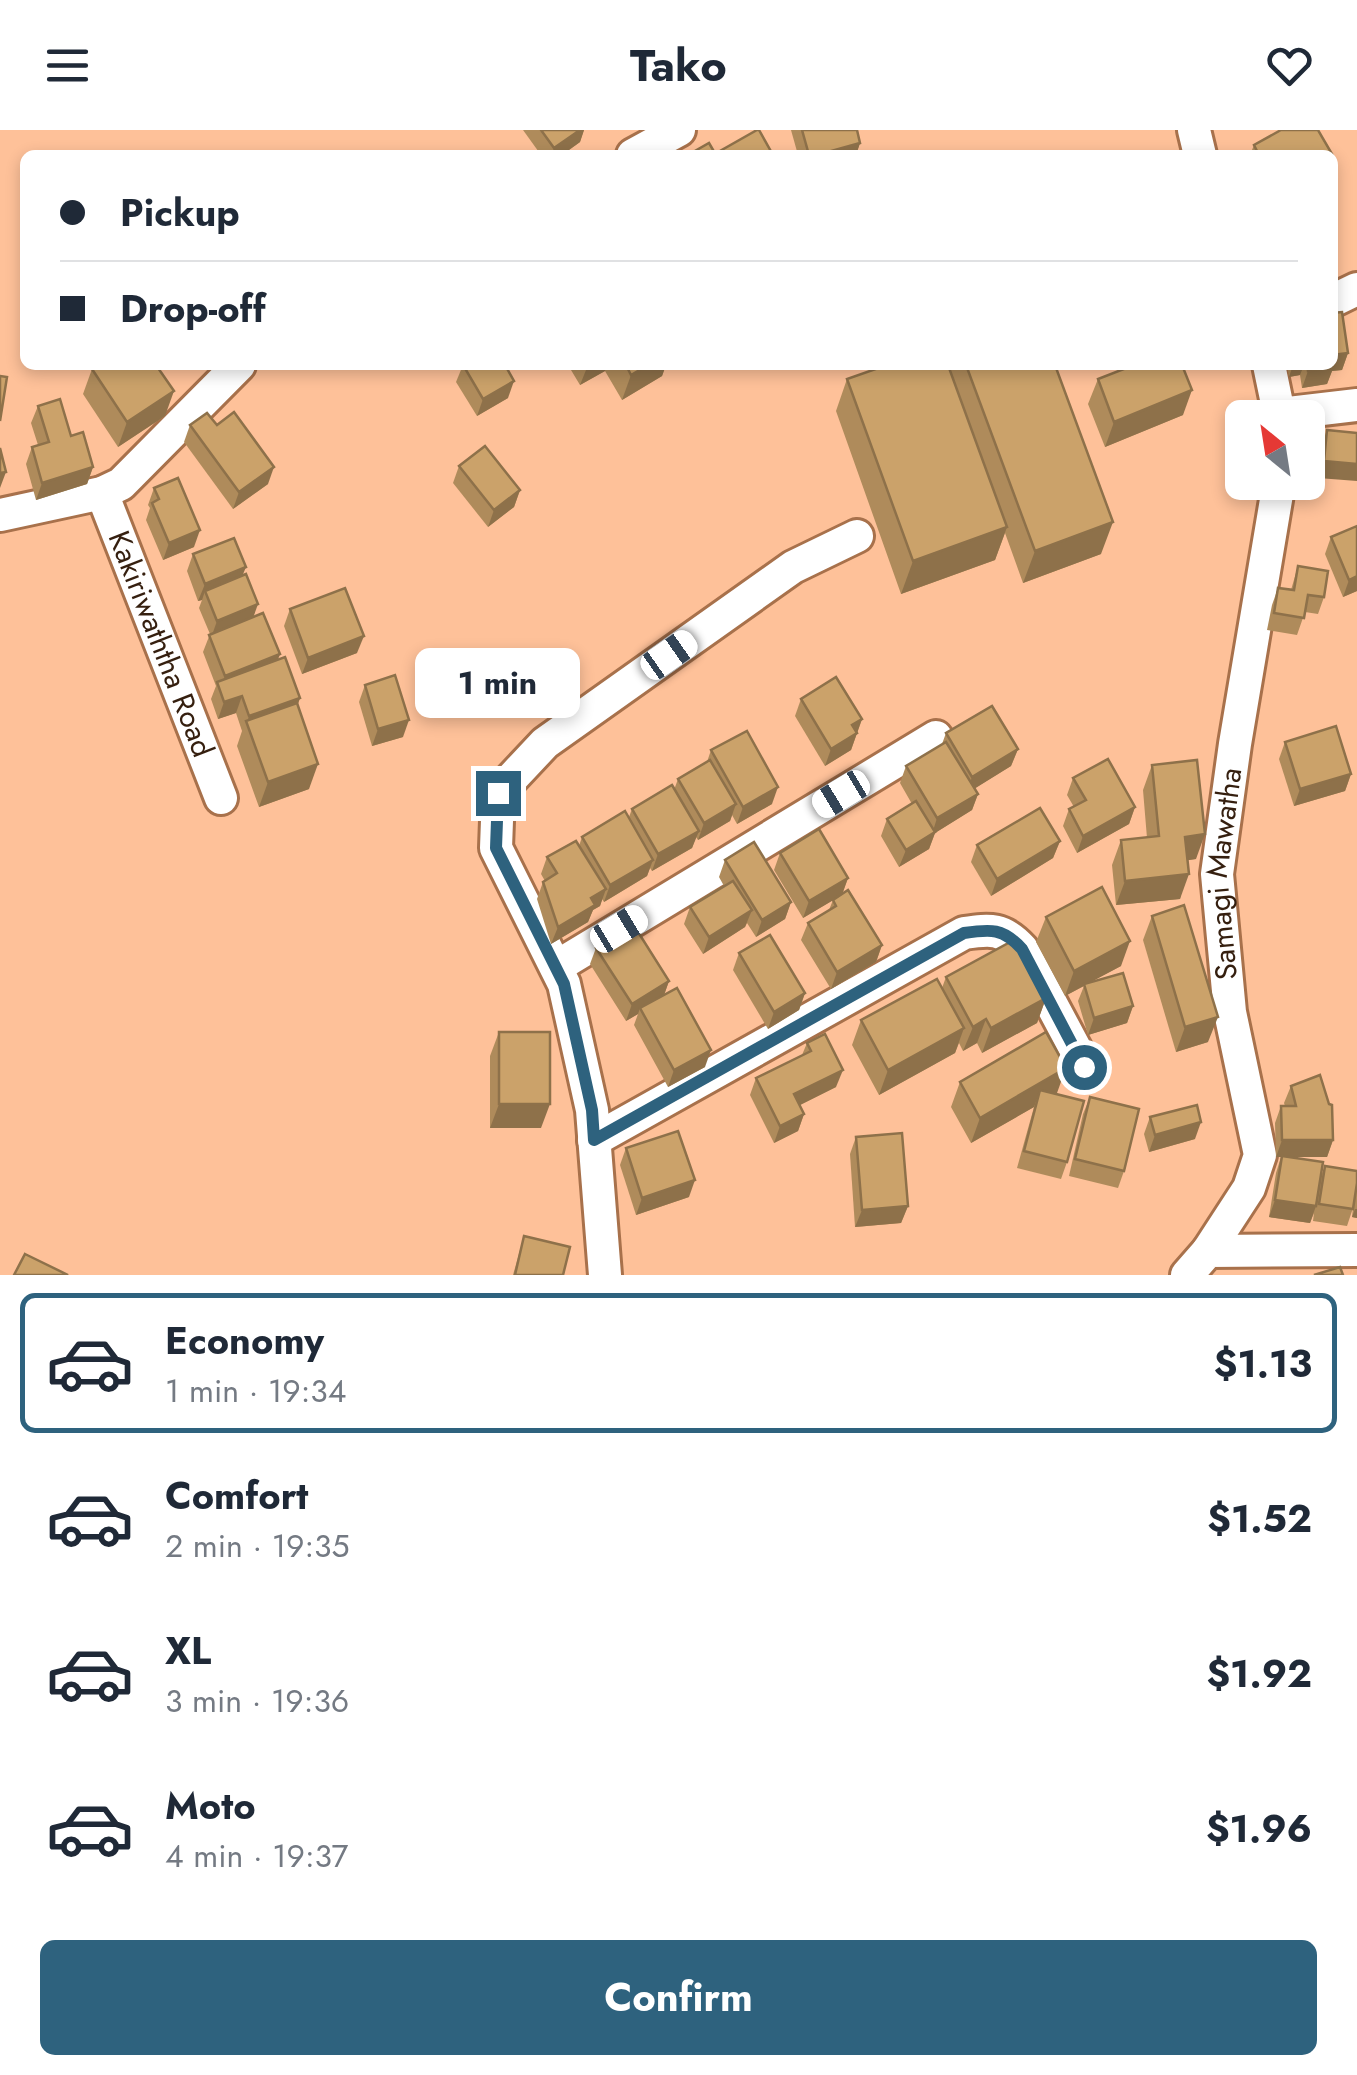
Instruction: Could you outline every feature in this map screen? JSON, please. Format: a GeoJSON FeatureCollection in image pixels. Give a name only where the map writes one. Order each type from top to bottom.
{"type":"FeatureCollection","features":[{"type":"Feature","properties":{"kind":"street"},"geometry":{"type":"LineString","coordinates":[[642,150],[679,130]]}},
{"type":"Feature","properties":{"kind":"street"},"geometry":{"type":"LineString","coordinates":[[0,515],[102,493],[121,484],[235,370]]}},
{"type":"Feature","properties":{"kind":"street"},"geometry":{"type":"LineString","coordinates":[[1270,370],[1277,400]]}},
{"type":"Feature","properties":{"kind":"street"},"geometry":{"type":"LineString","coordinates":[[1325,410],[1357,405]]}},
{"type":"Feature","properties":{"kind":"street","name":"Kakiriwaththa Road"},"geometry":{"type":"LineString","coordinates":[[102,493],[221,798]]}},
{"type":"Feature","properties":{"kind":"street","name":"Samagi Mawatha"},"geometry":{"type":"LineString","coordinates":[[1197,1263],[1249,1188],[1260,1155],[1230,1012],[1217,874],[1276,500]]}},
{"type":"Feature","properties":{"kind":"street"},"geometry":{"type":"LineString","coordinates":[[605,1275],[592,1110],[564,984],[496,848],[498,793],[546,744],[793,567],[856,536]]}},
{"type":"Feature","properties":{"kind":"street"},"geometry":{"type":"LineString","coordinates":[[556,967],[936,736]]}},
{"type":"Feature","properties":{"kind":"street"},"geometry":{"type":"LineString","coordinates":[[594,1140],[964,933],[988,930],[1010,935],[1022,949],[1084,1067]]}},
{"type":"Feature","properties":{"kind":"street"},"geometry":{"type":"LineString","coordinates":[[1197,1263],[1357,1250]]}},
{"type":"Feature","properties":{"kind":"building"},"geometry":{"type":"Polygon","coordinates":[[[541,130],[580,130],[554,148],[541,130]]]}},
{"type":"Feature","properties":{"kind":"building"},"geometry":{"type":"Polygon","coordinates":[[[759,130],[770,150],[722,150],[759,130]]]}},
{"type":"Feature","properties":{"kind":"building"},"geometry":{"type":"Polygon","coordinates":[[[802,130],[857,130],[860,143],[835,150],[808,150],[802,130]]]}},
{"type":"Feature","properties":{"kind":"building"},"geometry":{"type":"Polygon","coordinates":[[[1281,130],[1318,130],[1330,150],[1256,150],[1254,145],[1281,130]]]}},
{"type":"Feature","properties":{"kind":"building"},"geometry":{"type":"Polygon","coordinates":[[[1338,312],[1342,312],[1348,353],[1338,354],[1338,312]]]}},
{"type":"Feature","properties":{"kind":"building"},"geometry":{"type":"Polygon","coordinates":[[[93,370],[159,370],[174,391],[127,422],[93,370]]]}},
{"type":"Feature","properties":{"kind":"building"},"geometry":{"type":"Polygon","coordinates":[[[466,370],[508,370],[514,381],[483,399],[466,370]]]}},
{"type":"Feature","properties":{"kind":"building"},"geometry":{"type":"Polygon","coordinates":[[[873,370],[950,370],[1007,527],[913,561],[847,379],[873,370]]]}},
{"type":"Feature","properties":{"kind":"building"},"geometry":{"type":"Polygon","coordinates":[[[968,370],[1057,370],[1113,522],[1035,551],[968,370]]]}},
{"type":"Feature","properties":{"kind":"building"},"geometry":{"type":"Polygon","coordinates":[[[1121,370],[1184,370],[1192,390],[1114,422],[1098,379],[1121,370]]]}},
{"type":"Feature","properties":{"kind":"building"},"geometry":{"type":"Polygon","coordinates":[[[0,376],[7,377],[0,421],[0,376]]]}},
{"type":"Feature","properties":{"kind":"building"},"geometry":{"type":"Polygon","coordinates":[[[60,399],[71,436],[83,432],[93,467],[42,483],[32,447],[49,442],[38,406],[60,399]]]}},
{"type":"Feature","properties":{"kind":"building"},"geometry":{"type":"Polygon","coordinates":[[[234,412],[274,467],[239,492],[190,425],[207,413],[217,425],[234,412]]]}},
{"type":"Feature","properties":{"kind":"building"},"geometry":{"type":"Polygon","coordinates":[[[1327,430],[1357,433],[1357,464],[1325,461],[1327,430]]]}},
{"type":"Feature","properties":{"kind":"building"},"geometry":{"type":"Polygon","coordinates":[[[485,446],[520,490],[494,510],[459,466],[485,446]]]}},
{"type":"Feature","properties":{"kind":"building"},"geometry":{"type":"Polygon","coordinates":[[[0,448],[6,472],[0,473],[0,448]]]}},
{"type":"Feature","properties":{"kind":"building"},"geometry":{"type":"Polygon","coordinates":[[[178,478],[200,530],[169,543],[152,503],[159,499],[154,488],[178,478]]]}},
{"type":"Feature","properties":{"kind":"building"},"geometry":{"type":"Polygon","coordinates":[[[1357,526],[1357,576],[1349,580],[1331,537],[1357,526]]]}},
{"type":"Feature","properties":{"kind":"building"},"geometry":{"type":"Polygon","coordinates":[[[234,538],[246,567],[205,584],[193,554],[234,538]]]}},
{"type":"Feature","properties":{"kind":"building"},"geometry":{"type":"Polygon","coordinates":[[[1298,566],[1328,571],[1324,597],[1308,595],[1304,618],[1274,613],[1278,588],[1294,590],[1298,566]]]}},
{"type":"Feature","properties":{"kind":"building"},"geometry":{"type":"Polygon","coordinates":[[[246,574],[258,604],[217,621],[205,591],[246,574]]]}},
{"type":"Feature","properties":{"kind":"building"},"geometry":{"type":"Polygon","coordinates":[[[345,588],[364,636],[308,658],[290,609],[345,588]]]}},
{"type":"Feature","properties":{"kind":"building"},"geometry":{"type":"Polygon","coordinates":[[[263,613],[280,654],[225,676],[209,635],[263,613]]]}},
{"type":"Feature","properties":{"kind":"building"},"geometry":{"type":"Polygon","coordinates":[[[285,657],[300,698],[249,716],[242,696],[224,702],[217,682],[285,657]]]}},
{"type":"Feature","properties":{"kind":"building"},"geometry":{"type":"Polygon","coordinates":[[[395,675],[409,720],[378,729],[365,685],[395,675]]]}},
{"type":"Feature","properties":{"kind":"building"},"geometry":{"type":"Polygon","coordinates":[[[836,677],[862,719],[852,725],[857,733],[831,749],[801,699],[836,677]]]}},
{"type":"Feature","properties":{"kind":"building"},"geometry":{"type":"Polygon","coordinates":[[[297,703],[318,764],[268,782],[246,721],[297,703]]]}},
{"type":"Feature","properties":{"kind":"building"},"geometry":{"type":"Polygon","coordinates":[[[992,706],[1018,749],[972,777],[946,733],[992,706]]]}},
{"type":"Feature","properties":{"kind":"building"},"geometry":{"type":"Polygon","coordinates":[[[1336,726],[1351,774],[1300,789],[1285,742],[1336,726]]]}},
{"type":"Feature","properties":{"kind":"building"},"geometry":{"type":"Polygon","coordinates":[[[747,731],[778,787],[743,807],[711,750],[747,731]]]}},
{"type":"Feature","properties":{"kind":"building"},"geometry":{"type":"Polygon","coordinates":[[[946,742],[978,794],[937,818],[906,766],[946,742]]]}},
{"type":"Feature","properties":{"kind":"building"},"geometry":{"type":"Polygon","coordinates":[[[1108,759],[1135,807],[1083,836],[1069,809],[1086,800],[1073,778],[1108,759]]]}},
{"type":"Feature","properties":{"kind":"building"},"geometry":{"type":"Polygon","coordinates":[[[710,760],[736,804],[704,823],[678,779],[710,760]]]}},
{"type":"Feature","properties":{"kind":"building"},"geometry":{"type":"Polygon","coordinates":[[[1197,760],[1205,834],[1185,837],[1189,874],[1125,881],[1121,840],[1159,836],[1152,765],[1197,760]]]}},
{"type":"Feature","properties":{"kind":"building"},"geometry":{"type":"Polygon","coordinates":[[[672,785],[699,831],[658,854],[632,809],[672,785]]]}},
{"type":"Feature","properties":{"kind":"building"},"geometry":{"type":"Polygon","coordinates":[[[916,801],[935,832],[906,850],[887,819],[916,801]]]}},
{"type":"Feature","properties":{"kind":"building"},"geometry":{"type":"Polygon","coordinates":[[[1040,808],[1060,841],[997,879],[977,845],[1040,808]]]}},
{"type":"Feature","properties":{"kind":"building"},"geometry":{"type":"Polygon","coordinates":[[[625,811],[653,860],[610,885],[582,837],[625,811]]]}},
{"type":"Feature","properties":{"kind":"building"},"geometry":{"type":"Polygon","coordinates":[[[819,829],[848,878],[809,901],[780,853],[819,829]]]}},
{"type":"Feature","properties":{"kind":"building"},"geometry":{"type":"Polygon","coordinates":[[[576,841],[606,889],[591,898],[595,905],[558,927],[543,882],[557,873],[547,857],[576,841]]]}},
{"type":"Feature","properties":{"kind":"building"},"geometry":{"type":"Polygon","coordinates":[[[754,842],[791,902],[762,920],[725,860],[754,842]]]}},
{"type":"Feature","properties":{"kind":"building"},"geometry":{"type":"Polygon","coordinates":[[[733,881],[752,910],[709,937],[690,907],[733,881]]]}},
{"type":"Feature","properties":{"kind":"building"},"geometry":{"type":"Polygon","coordinates":[[[1102,887],[1130,941],[1074,971],[1046,917],[1102,887]]]}},
{"type":"Feature","properties":{"kind":"building"},"geometry":{"type":"Polygon","coordinates":[[[848,890],[882,945],[837,972],[808,923],[836,906],[833,900],[848,890]]]}},
{"type":"Feature","properties":{"kind":"building"},"geometry":{"type":"Polygon","coordinates":[[[1184,905],[1218,1017],[1185,1027],[1152,916],[1184,905]]]}},
{"type":"Feature","properties":{"kind":"building"},"geometry":{"type":"Polygon","coordinates":[[[633,924],[669,981],[632,1004],[596,948],[633,924]]]}},
{"type":"Feature","properties":{"kind":"building"},"geometry":{"type":"Polygon","coordinates":[[[770,935],[805,993],[774,1012],[739,953],[770,935]]]}},
{"type":"Feature","properties":{"kind":"building"},"geometry":{"type":"Polygon","coordinates":[[[1014,940],[1046,998],[991,1028],[986,1019],[973,1027],[946,977],[1014,940]]]}},
{"type":"Feature","properties":{"kind":"building"},"geometry":{"type":"Polygon","coordinates":[[[1123,973],[1133,1006],[1094,1018],[1084,984],[1123,973]]]}},
{"type":"Feature","properties":{"kind":"building"},"geometry":{"type":"Polygon","coordinates":[[[937,979],[964,1028],[888,1070],[861,1020],[937,979]]]}},
{"type":"Feature","properties":{"kind":"building"},"geometry":{"type":"Polygon","coordinates":[[[677,988],[711,1050],[674,1070],[640,1008],[677,988]]]}},
{"type":"Feature","properties":{"kind":"building"},"geometry":{"type":"Polygon","coordinates":[[[499,1032],[550,1032],[550,1104],[499,1104],[499,1032]]]}},
{"type":"Feature","properties":{"kind":"building"},"geometry":{"type":"Polygon","coordinates":[[[1046,1032],[1066,1068],[980,1118],[960,1082],[1046,1032]]]}},
{"type":"Feature","properties":{"kind":"building"},"geometry":{"type":"Polygon","coordinates":[[[825,1034],[843,1070],[794,1094],[804,1114],[780,1126],[756,1078],[811,1051],[807,1043],[825,1034]]]}},
{"type":"Feature","properties":{"kind":"building"},"geometry":{"type":"Polygon","coordinates":[[[1320,1075],[1332,1105],[1333,1140],[1282,1140],[1281,1106],[1296,1106],[1291,1086],[1320,1075]]]}},
{"type":"Feature","properties":{"kind":"building"},"geometry":{"type":"Polygon","coordinates":[[[1040,1090],[1084,1101],[1067,1162],[1024,1151],[1040,1090]]]}},
{"type":"Feature","properties":{"kind":"building"},"geometry":{"type":"Polygon","coordinates":[[[1090,1097],[1139,1109],[1124,1171],[1075,1159],[1090,1097]]]}},
{"type":"Feature","properties":{"kind":"building"},"geometry":{"type":"Polygon","coordinates":[[[1197,1105],[1201,1122],[1155,1135],[1150,1117],[1197,1105]]]}},
{"type":"Feature","properties":{"kind":"building"},"geometry":{"type":"Polygon","coordinates":[[[678,1131],[695,1180],[642,1198],[626,1148],[678,1131]]]}},
{"type":"Feature","properties":{"kind":"building"},"geometry":{"type":"Polygon","coordinates":[[[902,1133],[908,1206],[862,1210],[856,1137],[902,1133]]]}},
{"type":"Feature","properties":{"kind":"building"},"geometry":{"type":"Polygon","coordinates":[[[1282,1156],[1323,1162],[1316,1206],[1275,1200],[1282,1156]]]}},
{"type":"Feature","properties":{"kind":"building"},"geometry":{"type":"Polygon","coordinates":[[[1325,1166],[1357,1171],[1353,1209],[1319,1204],[1325,1166]]]}},
{"type":"Feature","properties":{"kind":"building"},"geometry":{"type":"Polygon","coordinates":[[[524,1236],[570,1247],[563,1275],[515,1275],[524,1236]]]}},
{"type":"Feature","properties":{"kind":"building"},"geometry":{"type":"Polygon","coordinates":[[[25,1254],[68,1275],[14,1275],[25,1254]]]}},
{"type":"Feature","properties":{"kind":"building"},"geometry":{"type":"Polygon","coordinates":[[[1340,1267],[1343,1275],[1314,1275],[1340,1267]]]}},
{"type":"Feature","properties":{"kind":"route"},"geometry":{"type":"LineString","coordinates":[[498,793],[496,848],[564,984],[592,1110],[594,1140],[964,933],[988,930],[1010,935],[1022,949],[1084,1067]]}}]}
